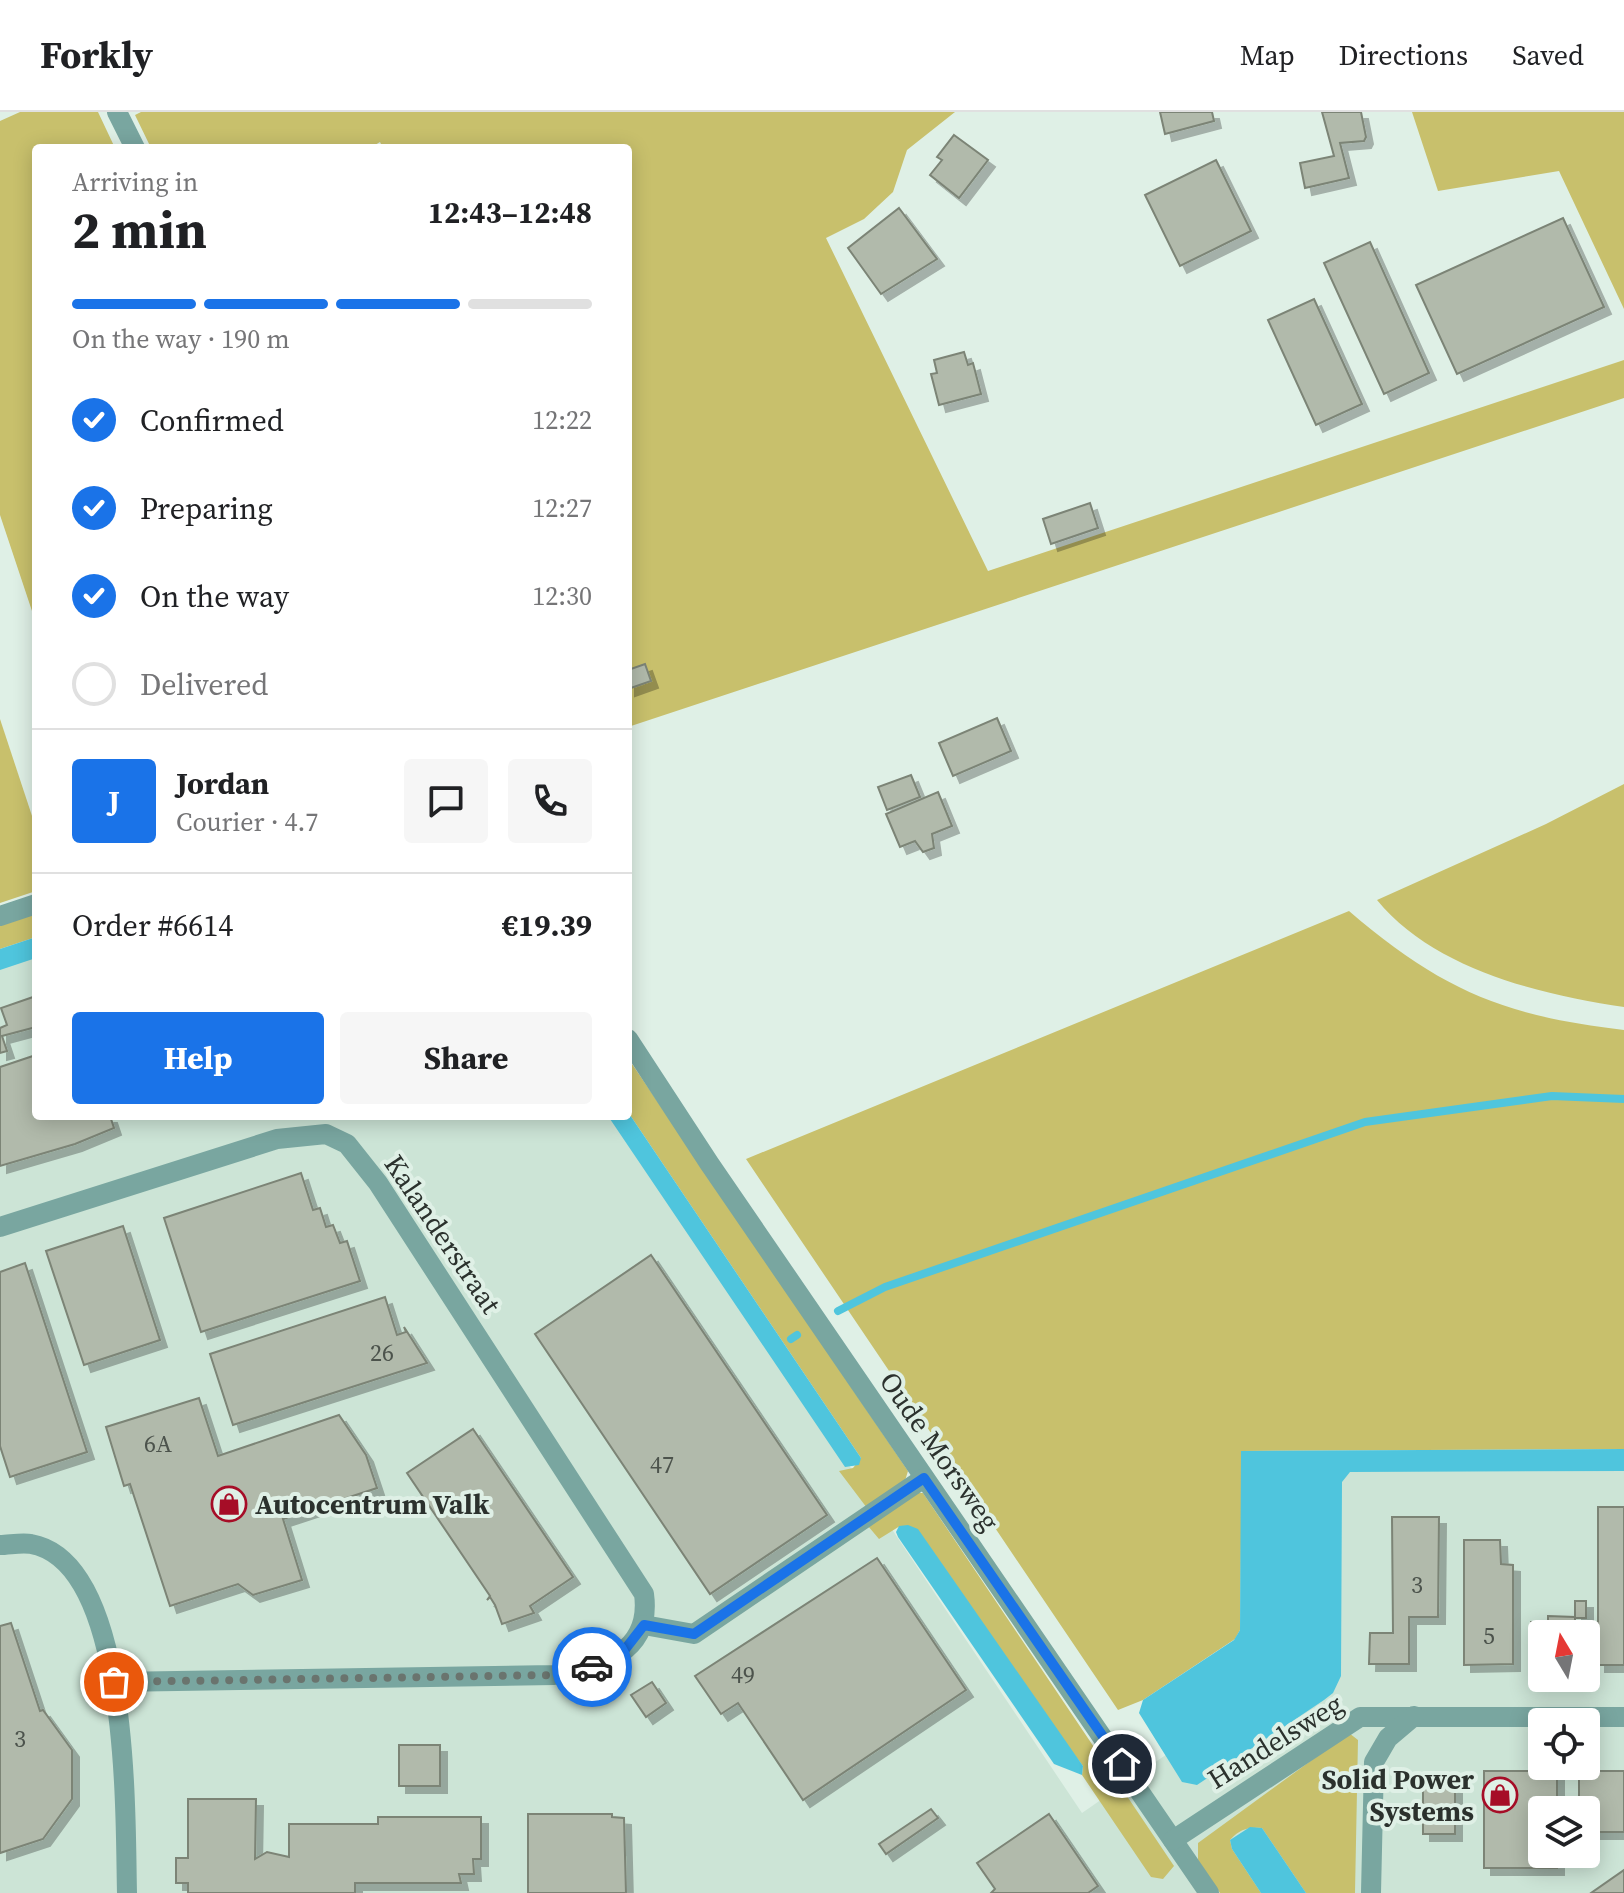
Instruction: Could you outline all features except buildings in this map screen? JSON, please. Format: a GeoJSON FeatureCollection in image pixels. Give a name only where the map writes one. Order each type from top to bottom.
{"type":"FeatureCollection","features":[{"type":"Feature","properties":{"kind":"street"},"geometry":{"type":"LineString","coordinates":[[117,112],[133,144]]}},
{"type":"Feature","properties":{"kind":"street"},"geometry":{"type":"LineString","coordinates":[[0,916],[32,905]]}},
{"type":"Feature","properties":{"kind":"street","name":"Oude Morsweg"},"geometry":{"type":"LineString","coordinates":[[632,1045],[1209,1893]]}},
{"type":"Feature","properties":{"kind":"street","name":"Kalanderstraat"},"geometry":{"type":"LineString","coordinates":[[0,1227],[277,1139],[326,1134],[347,1144],[378,1183],[639,1584],[646,1607],[644,1625]]}},
{"type":"Feature","properties":{"kind":"street"},"geometry":{"type":"LineString","coordinates":[[114,1682],[554,1675],[613,1659],[630,1645],[644,1625],[694,1634],[924,1478]]}},
{"type":"Feature","properties":{"kind":"street"},"geometry":{"type":"LineString","coordinates":[[0,1545],[32,1543],[59,1558],[84,1586],[114,1682],[124,1754],[127,1893]]}},
{"type":"Feature","properties":{"kind":"street"},"geometry":{"type":"LineString","coordinates":[[1371,1893],[1374,1762],[1388,1738],[1414,1716]]}},
{"type":"Feature","properties":{"kind":"street","name":"Handelsweg"},"geometry":{"type":"LineString","coordinates":[[1173,1840],[1360,1717],[1624,1717]]}},
{"type":"Feature","properties":{"kind":"shaded area"},"geometry":{"type":"Polygon","coordinates":[[[20,112],[98,112],[113,144],[32,144],[32,611],[0,515],[0,121],[20,112]]]}},
{"type":"Feature","properties":{"kind":"shaded area"},"geometry":{"type":"Polygon","coordinates":[[[141,112],[955,112],[907,150],[893,192],[864,219],[826,238],[988,571],[1624,360],[1624,398],[632,726],[632,144],[149,144],[135,115],[141,112]]]}},
{"type":"Feature","properties":{"kind":"shaded area"},"geometry":{"type":"Polygon","coordinates":[[[1412,112],[1624,112],[1624,309],[1559,171],[1438,191],[1412,112]]]}},
{"type":"Feature","properties":{"kind":"shaded area"},"geometry":{"type":"Polygon","coordinates":[[[0,719],[32,816],[32,892],[0,903],[0,719]]]}},
{"type":"Feature","properties":{"kind":"shaded area"},"geometry":{"type":"Polygon","coordinates":[[[1624,784],[1624,1007],[1558,995],[1490,975],[1428,944],[1400,924],[1377,900],[1546,824],[1624,784]]]}},
{"type":"Feature","properties":{"kind":"shaded area"},"geometry":{"type":"Polygon","coordinates":[[[32,910],[32,938],[0,949],[0,921],[32,910]]]}},
{"type":"Feature","properties":{"kind":"shaded area"},"geometry":{"type":"Polygon","coordinates":[[[1349,911],[1414,961],[1476,995],[1543,1017],[1624,1030],[1624,1449],[1242,1451],[1240,1630],[1235,1639],[1143,1700],[1118,1710],[746,1159],[1349,911]]]}},
{"type":"Feature","properties":{"kind":"shaded area"},"geometry":{"type":"Polygon","coordinates":[[[32,957],[32,1120],[618,1120],[1082,1813],[1294,1666],[1292,1464],[1624,1465],[1624,1893],[0,1893],[0,968],[32,957]]]}},
{"type":"Feature","properties":{"kind":"shaded area"},"geometry":{"type":"Polygon","coordinates":[[[632,1064],[908,1471],[904,1484],[867,1508],[839,1471],[853,1468],[861,1458],[632,1118],[632,1064]]]}},
{"type":"Feature","properties":{"kind":"shaded area"},"geometry":{"type":"Polygon","coordinates":[[[913,1493],[923,1493],[1174,1866],[1163,1879],[1151,1877],[1082,1775],[1083,1766],[900,1526],[879,1539],[868,1526],[913,1493]]]}},
{"type":"Feature","properties":{"kind":"shaded area"},"geometry":{"type":"Polygon","coordinates":[[[1349,1733],[1358,1740],[1355,1893],[1306,1893],[1262,1828],[1248,1828],[1230,1840],[1232,1849],[1261,1893],[1220,1893],[1198,1860],[1198,1843],[1349,1733]]]}},
{"type":"Feature","properties":{"kind":"water"},"geometry":{"type":"Polygon","coordinates":[[[32,938],[32,959],[0,970],[0,949],[32,938]]]}},
{"type":"Feature","properties":{"kind":"water"},"geometry":{"type":"Polygon","coordinates":[[[632,1118],[861,1458],[859,1465],[845,1467],[611,1120],[632,1118]]]}},
{"type":"Feature","properties":{"kind":"water"},"geometry":{"type":"Polygon","coordinates":[[[1624,1449],[1624,1471],[1350,1472],[1342,1482],[1341,1676],[1333,1693],[1197,1785],[1182,1782],[1139,1713],[1143,1700],[1234,1640],[1240,1630],[1241,1451],[1624,1449]]]}},
{"type":"Feature","properties":{"kind":"water"},"geometry":{"type":"Polygon","coordinates":[[[899,1526],[918,1529],[1083,1766],[1082,1775],[1054,1764],[898,1537],[896,1532],[899,1526]]]}},
{"type":"Feature","properties":{"kind":"water"},"geometry":{"type":"Polygon","coordinates":[[[1250,1827],[1262,1828],[1306,1893],[1261,1893],[1232,1849],[1230,1840],[1250,1827]]]}},
{"type":"Feature","properties":{"kind":"waterway"},"geometry":{"type":"LineString","coordinates":[[838,1311],[885,1287],[1365,1122],[1552,1096],[1624,1099]]}},
{"type":"Feature","properties":{"kind":"waterway"},"geometry":{"type":"LineString","coordinates":[[791,1339],[797,1335]]}},
{"type":"Feature","properties":{"kind":"way so far"},"geometry":{"type":"LineString","coordinates":[[114,1682],[554,1675],[592,1667]]}},
{"type":"Feature","properties":{"kind":"place","name":"Autocentrum Valk"},"geometry":{"type":"Point","coordinates":[229,1504]}},
{"type":"Feature","properties":{"kind":"place","name":"Solid Power Systems"},"geometry":{"type":"Point","coordinates":[1500,1795]}},
{"type":"Feature","properties":{"kind":"route"},"geometry":{"type":"LineString","coordinates":[[592,1667],[623,1652],[644,1625],[694,1634],[924,1478],[1122,1764]]}}]}
